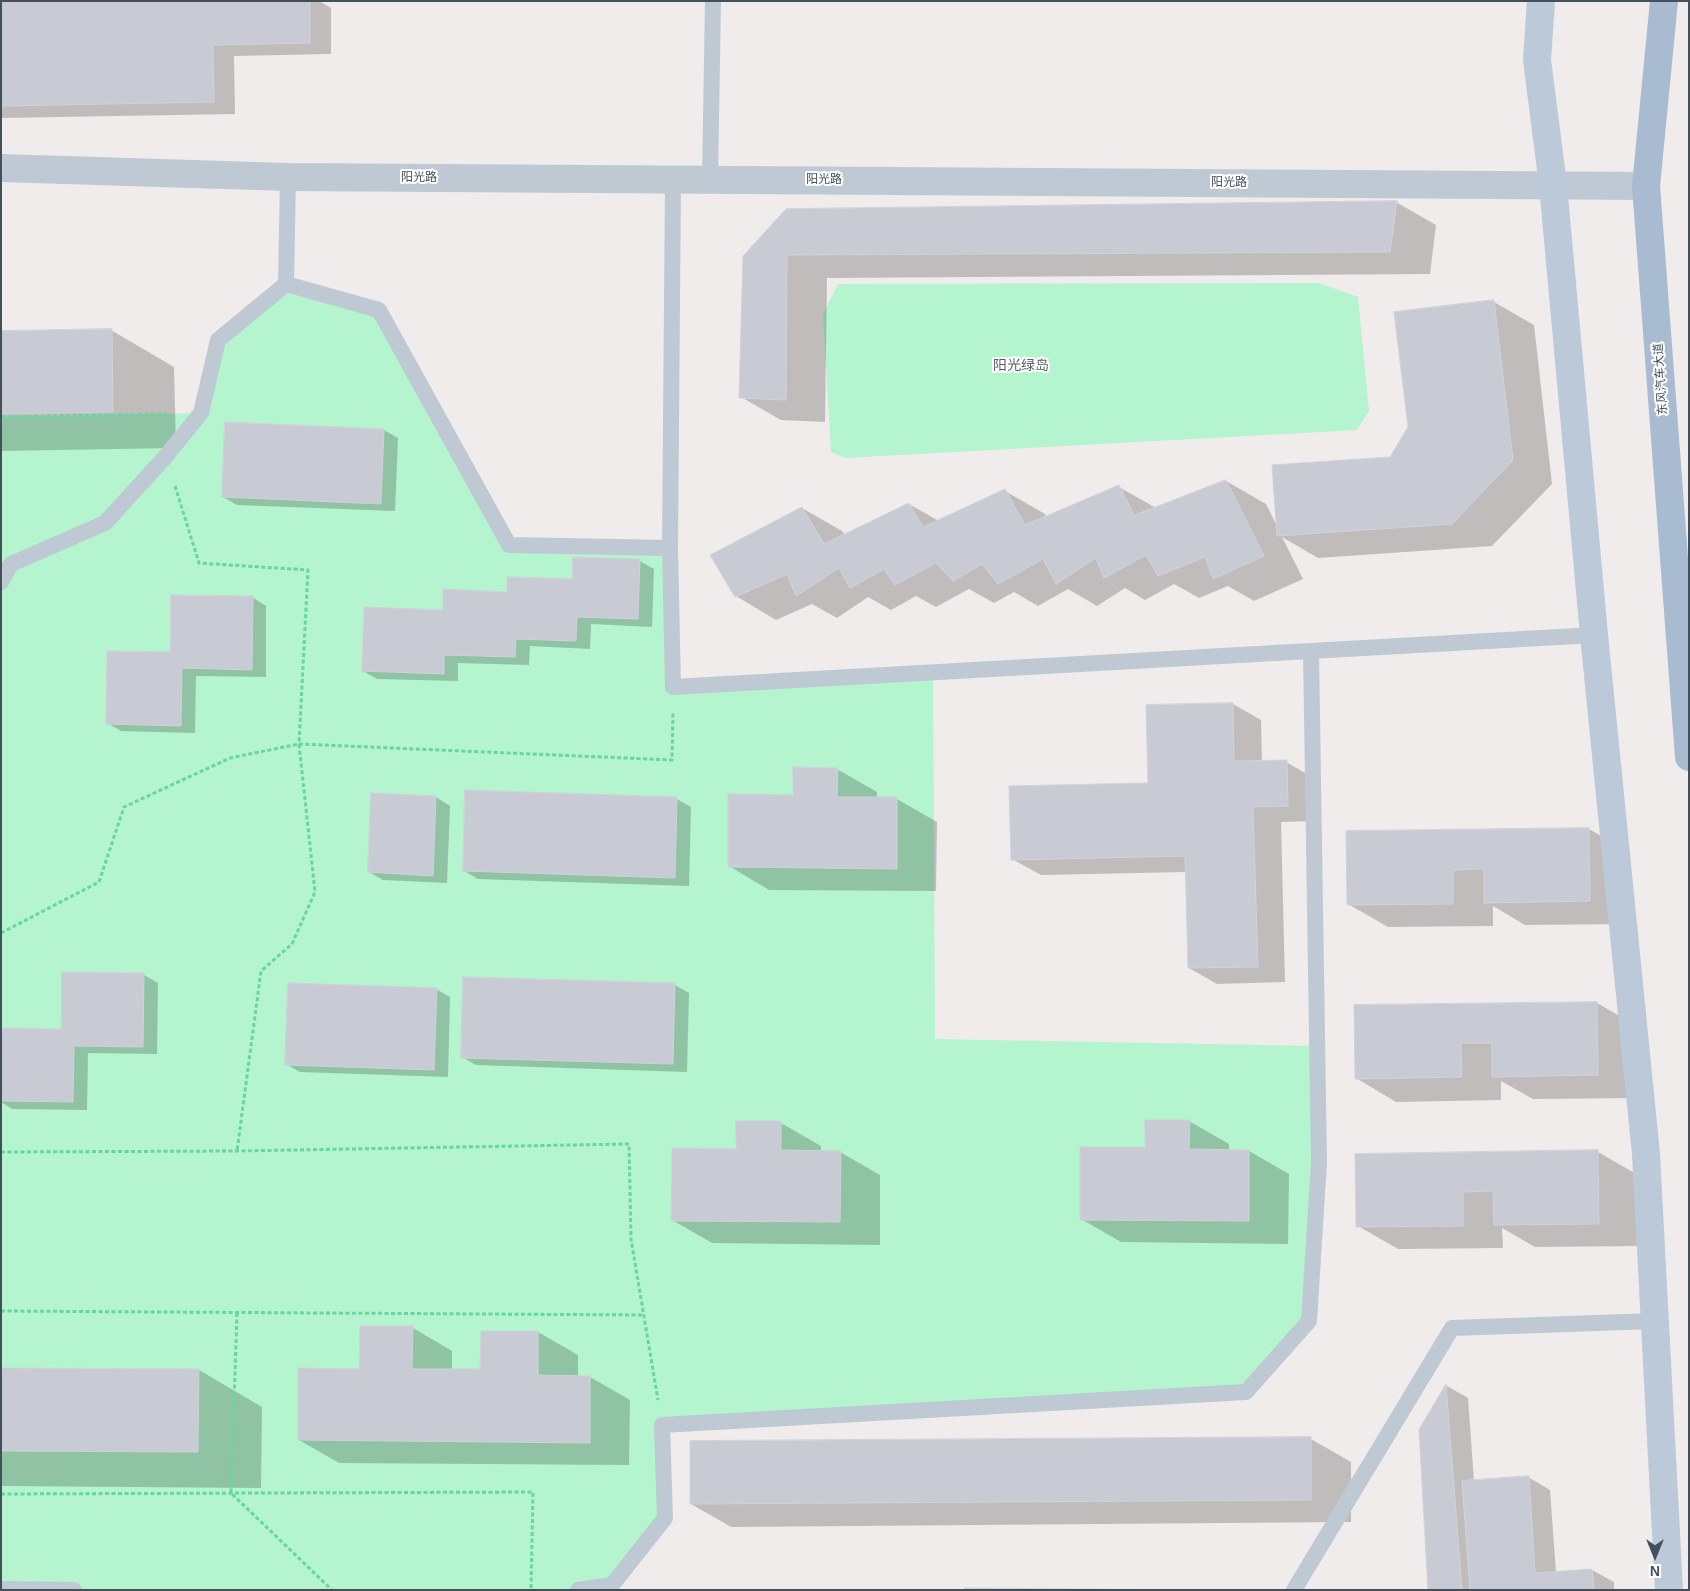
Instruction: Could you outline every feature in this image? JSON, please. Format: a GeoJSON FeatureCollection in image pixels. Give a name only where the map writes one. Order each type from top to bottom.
{"type":"FeatureCollection","features":[{"type":"Feature","properties":{"kind":"main road","name":"东风汽车大道"},"geometry":{"type":"LineString","coordinates":[[1664,1],[1646,186],[1682,556],[1689,757]]}},
{"type":"Feature","properties":{"kind":"street"},"geometry":{"type":"LineString","coordinates":[[1541,1],[1537,60],[1553,185],[1594,635],[1646,1154],[1669,1590]]}},
{"type":"Feature","properties":{"kind":"street","name":"阳光路"},"geometry":{"type":"LineString","coordinates":[[1,168],[288,177],[1646,186]]}},
{"type":"Feature","properties":{"kind":"lane"},"geometry":{"type":"LineString","coordinates":[[710,179],[713,1]]}},
{"type":"Feature","properties":{"kind":"lane"},"geometry":{"type":"LineString","coordinates":[[1,582],[11,564],[105,523],[166,456],[200,413],[218,340],[286,284],[288,177]]}},
{"type":"Feature","properties":{"kind":"lane"},"geometry":{"type":"LineString","coordinates":[[672,179],[670,548],[673,687],[1594,635]]}},
{"type":"Feature","properties":{"kind":"lane"},"geometry":{"type":"LineString","coordinates":[[286,284],[378,310],[509,545],[670,548]]}},
{"type":"Feature","properties":{"kind":"lane"},"geometry":{"type":"LineString","coordinates":[[578,1590],[612,1585],[665,1518],[662,1425],[1246,1392],[1309,1321],[1319,1162],[1311,650]]}},
{"type":"Feature","properties":{"kind":"lane"},"geometry":{"type":"LineString","coordinates":[[1294,1590],[1452,1328],[1655,1321]]}},
{"type":"Feature","properties":{"kind":"lane"},"geometry":{"type":"LineString","coordinates":[[1,1589],[74,1590]]}},
{"type":"Feature","properties":{"kind":"path"},"geometry":{"type":"LineString","coordinates":[[1,417],[200,413]]}},
{"type":"Feature","properties":{"kind":"path"},"geometry":{"type":"LineString","coordinates":[[166,456],[199,563],[308,570],[299,744],[315,892],[292,944],[260,971],[237,1151]]}},
{"type":"Feature","properties":{"kind":"path"},"geometry":{"type":"LineString","coordinates":[[1,933],[99,882],[124,807],[230,758],[299,744],[672,760],[673,687]]}},
{"type":"Feature","properties":{"kind":"path"},"geometry":{"type":"LineString","coordinates":[[1,1152],[237,1151],[629,1144],[631,1239],[662,1425]]}},
{"type":"Feature","properties":{"kind":"path"},"geometry":{"type":"LineString","coordinates":[[1,1311],[644,1315]]}},
{"type":"Feature","properties":{"kind":"path"},"geometry":{"type":"LineString","coordinates":[[237,1313],[232,1493],[332,1590]]}},
{"type":"Feature","properties":{"kind":"path"},"geometry":{"type":"LineString","coordinates":[[1,1494],[533,1492],[531,1590]]}},
{"type":"Feature","properties":{"kind":"green space"},"geometry":{"type":"Polygon","coordinates":[[[1319,283],[1358,297],[1369,411],[1357,430],[845,458],[831,452],[823,314],[838,284],[1319,283]]]}},
{"type":"Feature","properties":{"kind":"green space"},"geometry":{"type":"Polygon","coordinates":[[[286,284],[379,310],[509,545],[670,548],[673,687],[933,673],[935,1039],[1317,1046],[1309,1321],[1246,1392],[662,1425],[665,1518],[612,1585],[578,1590],[113,1590],[1,1588],[1,417],[200,413],[218,340],[286,284]]]}},
{"type":"Feature","properties":{"kind":"building"},"geometry":{"type":"Polygon","coordinates":[[[1,1],[310,1],[310,43],[213,45],[214,102],[1,106],[1,1]]]}},
{"type":"Feature","properties":{"kind":"building"},"geometry":{"type":"Polygon","coordinates":[[[1397,201],[1390,252],[787,255],[786,400],[739,398],[743,256],[786,209],[1397,201]]]}},
{"type":"Feature","properties":{"kind":"building"},"geometry":{"type":"Polygon","coordinates":[[[1494,300],[1513,460],[1452,524],[1277,536],[1272,465],[1390,457],[1408,427],[1394,312],[1494,300]]]}},
{"type":"Feature","properties":{"kind":"building"},"geometry":{"type":"Polygon","coordinates":[[[112,329],[113,412],[1,414],[1,331],[112,329]]]}},
{"type":"Feature","properties":{"kind":"building"},"geometry":{"type":"Polygon","coordinates":[[[225,422],[384,429],[381,504],[222,497],[225,422]]]}},
{"type":"Feature","properties":{"kind":"building"},"geometry":{"type":"Polygon","coordinates":[[[1226,480],[1264,556],[1213,579],[1205,557],[1158,576],[1146,555],[1104,578],[1096,558],[1056,584],[1043,559],[998,584],[982,564],[953,581],[936,563],[895,585],[884,569],[850,588],[839,568],[796,596],[787,574],[735,597],[710,555],[802,507],[824,544],[909,503],[923,527],[1005,489],[1025,525],[1119,485],[1134,515],[1226,480]]]}},
{"type":"Feature","properties":{"kind":"building"},"geometry":{"type":"Polygon","coordinates":[[[573,557],[640,559],[638,619],[577,617],[576,641],[516,639],[515,657],[444,655],[444,674],[362,671],[364,607],[443,610],[443,589],[507,592],[507,577],[572,579],[573,557]]]}},
{"type":"Feature","properties":{"kind":"building"},"geometry":{"type":"Polygon","coordinates":[[[171,595],[253,596],[252,670],[182,668],[181,726],[106,724],[107,651],[170,652],[171,595]]]}},
{"type":"Feature","properties":{"kind":"building"},"geometry":{"type":"Polygon","coordinates":[[[1233,703],[1234,761],[1287,760],[1288,806],[1253,807],[1258,967],[1188,968],[1185,856],[1011,860],[1009,786],[1148,783],[1146,705],[1233,703]]]}},
{"type":"Feature","properties":{"kind":"building"},"geometry":{"type":"Polygon","coordinates":[[[793,767],[838,768],[837,797],[897,797],[897,869],[728,867],[728,794],[793,795],[793,767]]]}},
{"type":"Feature","properties":{"kind":"building"},"geometry":{"type":"Polygon","coordinates":[[[465,790],[677,797],[675,878],[463,871],[465,790]]]}},
{"type":"Feature","properties":{"kind":"building"},"geometry":{"type":"Polygon","coordinates":[[[371,793],[436,796],[433,876],[368,872],[371,793]]]}},
{"type":"Feature","properties":{"kind":"building"},"geometry":{"type":"Polygon","coordinates":[[[1589,828],[1590,901],[1484,903],[1484,869],[1453,870],[1453,904],[1347,905],[1346,831],[1589,828]]]}},
{"type":"Feature","properties":{"kind":"building"},"geometry":{"type":"Polygon","coordinates":[[[62,972],[144,973],[143,1047],[74,1046],[73,1102],[1,1101],[1,1028],[61,1029],[62,972]]]}},
{"type":"Feature","properties":{"kind":"building"},"geometry":{"type":"Polygon","coordinates":[[[463,977],[675,983],[673,1064],[461,1058],[463,977]]]}},
{"type":"Feature","properties":{"kind":"building"},"geometry":{"type":"Polygon","coordinates":[[[288,983],[437,988],[434,1070],[285,1065],[288,983]]]}},
{"type":"Feature","properties":{"kind":"building"},"geometry":{"type":"Polygon","coordinates":[[[1597,1002],[1598,1075],[1492,1077],[1492,1043],[1461,1043],[1462,1077],[1355,1079],[1354,1005],[1597,1002]]]}},
{"type":"Feature","properties":{"kind":"building"},"geometry":{"type":"Polygon","coordinates":[[[1145,1120],[1190,1120],[1189,1149],[1249,1150],[1249,1221],[1080,1220],[1080,1147],[1145,1147],[1145,1120]]]}},
{"type":"Feature","properties":{"kind":"building"},"geometry":{"type":"Polygon","coordinates":[[[736,1121],[781,1121],[781,1150],[841,1151],[840,1222],[671,1221],[672,1148],[736,1149],[736,1121]]]}},
{"type":"Feature","properties":{"kind":"building"},"geometry":{"type":"Polygon","coordinates":[[[1598,1150],[1599,1224],[1494,1225],[1493,1191],[1463,1192],[1463,1226],[1356,1227],[1355,1154],[1598,1150]]]}},
{"type":"Feature","properties":{"kind":"building"},"geometry":{"type":"Polygon","coordinates":[[[360,1326],[413,1326],[412,1369],[480,1369],[481,1331],[538,1331],[538,1375],[590,1376],[590,1443],[298,1440],[298,1368],[359,1369],[360,1326]]]}},
{"type":"Feature","properties":{"kind":"building"},"geometry":{"type":"Polygon","coordinates":[[[1,1368],[199,1369],[198,1452],[1,1451],[1,1368]]]}},
{"type":"Feature","properties":{"kind":"building"},"geometry":{"type":"Polygon","coordinates":[[[1446,1384],[1462,1590],[1428,1590],[1419,1430],[1446,1384]]]}},
{"type":"Feature","properties":{"kind":"building"},"geometry":{"type":"Polygon","coordinates":[[[1311,1437],[1311,1500],[690,1504],[690,1441],[1311,1437]]]}},
{"type":"Feature","properties":{"kind":"building"},"geometry":{"type":"Polygon","coordinates":[[[1529,1476],[1535,1573],[1592,1569],[1594,1590],[1470,1590],[1462,1481],[1529,1476]]]}},
{"type":"Feature","properties":{"kind":"building"},"geometry":{"type":"Polygon","coordinates":[[[965,1588],[1191,1590],[965,1590],[965,1588]]]}},
{"type":"Feature","properties":{"kind":"district","name":"阳光绿岛"},"geometry":{"type":"Point","coordinates":[1021,366]}}]}
